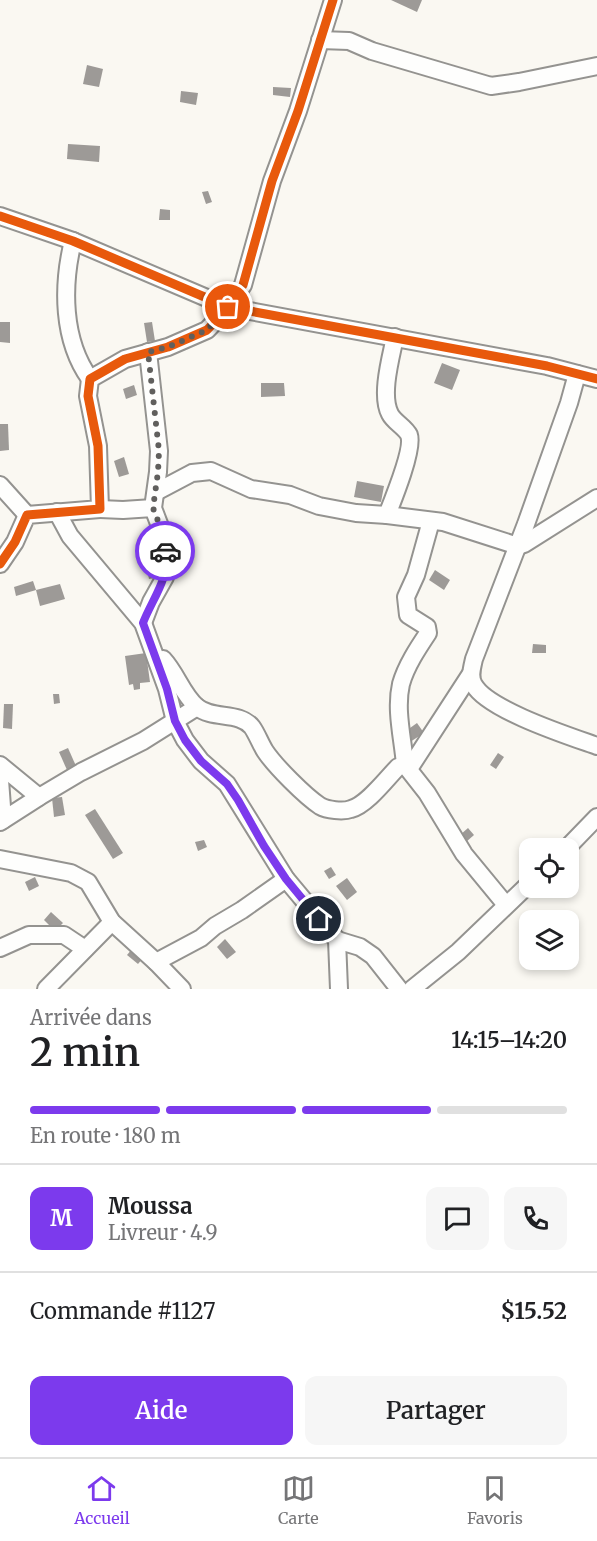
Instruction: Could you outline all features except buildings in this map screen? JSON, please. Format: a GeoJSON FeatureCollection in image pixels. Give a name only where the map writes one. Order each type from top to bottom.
{"type":"FeatureCollection","features":[{"type":"Feature","properties":{"kind":"street"},"geometry":{"type":"LineString","coordinates":[[90,379],[125,359],[168,347],[207,330],[228,307],[243,285],[272,181],[298,111],[333,0]]}},
{"type":"Feature","properties":{"kind":"street"},"geometry":{"type":"LineString","coordinates":[[320,40],[349,40],[372,51],[491,86],[597,66]]}},
{"type":"Feature","properties":{"kind":"street"},"geometry":{"type":"LineString","coordinates":[[0,216],[74,241],[228,307],[547,366],[597,379]]}},
{"type":"Feature","properties":{"kind":"street"},"geometry":{"type":"LineString","coordinates":[[74,241],[69,259],[66,307],[72,338],[81,366],[90,379],[88,396],[98,446],[100,509]]}},
{"type":"Feature","properties":{"kind":"street"},"geometry":{"type":"LineString","coordinates":[[387,515],[409,448],[409,435],[390,415],[386,398],[395,337]]}},
{"type":"Feature","properties":{"kind":"street"},"geometry":{"type":"LineString","coordinates":[[143,623],[151,602],[165,577],[167,558],[154,500],[159,451],[148,352]]}},
{"type":"Feature","properties":{"kind":"street"},"geometry":{"type":"LineString","coordinates":[[407,767],[470,675],[569,403],[577,374]]}},
{"type":"Feature","properties":{"kind":"street"},"geometry":{"type":"LineString","coordinates":[[27,515],[100,509],[123,510],[154,500],[192,473],[211,471],[251,489],[290,495],[319,506],[356,513],[442,522],[518,546],[597,498]]}},
{"type":"Feature","properties":{"kind":"street"},"geometry":{"type":"LineString","coordinates":[[0,485],[27,515]]}},
{"type":"Feature","properties":{"kind":"street"},"geometry":{"type":"LineString","coordinates":[[57,512],[70,536],[143,623],[167,689],[175,721],[185,740],[201,761],[227,784],[286,879],[337,940],[360,947],[373,956],[399,989]]}},
{"type":"Feature","properties":{"kind":"street"},"geometry":{"type":"LineString","coordinates":[[0,564],[15,542],[27,515]]}},
{"type":"Feature","properties":{"kind":"street"},"geometry":{"type":"LineString","coordinates":[[431,521],[416,575],[406,597],[408,615],[427,627],[428,633],[401,684],[400,727],[407,767],[427,793],[464,854],[506,905]]}},
{"type":"Feature","properties":{"kind":"street"},"geometry":{"type":"LineString","coordinates":[[153,647],[168,664],[187,696],[197,707],[207,714],[242,720],[251,726],[267,753],[299,788],[321,807],[336,810],[351,809],[363,803],[398,767],[407,767]]}},
{"type":"Feature","properties":{"kind":"street"},"geometry":{"type":"LineString","coordinates":[[470,675],[474,686],[497,704],[527,720],[597,746]]}},
{"type":"Feature","properties":{"kind":"street"},"geometry":{"type":"LineString","coordinates":[[1,821],[81,772],[143,741],[197,707]]}},
{"type":"Feature","properties":{"kind":"street"},"geometry":{"type":"LineString","coordinates":[[0,765],[39,797]]}},
{"type":"Feature","properties":{"kind":"street"},"geometry":{"type":"LineString","coordinates":[[0,780],[1,821]]}},
{"type":"Feature","properties":{"kind":"street"},"geometry":{"type":"LineString","coordinates":[[577,838],[597,817]]}},
{"type":"Feature","properties":{"kind":"street"},"geometry":{"type":"LineString","coordinates":[[0,859],[71,873],[88,882],[112,922],[182,989]]}},
{"type":"Feature","properties":{"kind":"street"},"geometry":{"type":"LineString","coordinates":[[156,962],[201,938],[214,926],[242,910],[286,879]]}},
{"type":"Feature","properties":{"kind":"street"},"geometry":{"type":"LineString","coordinates":[[412,989],[458,952],[519,893]]}},
{"type":"Feature","properties":{"kind":"street"},"geometry":{"type":"LineString","coordinates":[[46,989],[112,922]]}},
{"type":"Feature","properties":{"kind":"street"},"geometry":{"type":"LineString","coordinates":[[0,948],[29,935],[64,935],[86,949]]}},
{"type":"Feature","properties":{"kind":"street"},"geometry":{"type":"LineString","coordinates":[[337,940],[339,989]]}},
{"type":"Feature","properties":{"kind":"cycle path"},"geometry":{"type":"LineString","coordinates":[[0,564],[15,542],[27,515],[100,509],[98,446],[88,396],[90,379],[125,359],[168,347],[207,330],[225,311],[243,285],[272,181],[298,111],[333,0]]}},
{"type":"Feature","properties":{"kind":"cycle path"},"geometry":{"type":"LineString","coordinates":[[0,216],[73,241],[228,307],[547,366],[597,379]]}},
{"type":"Feature","properties":{"kind":"way so far"},"geometry":{"type":"LineString","coordinates":[[165,551],[161,529],[153,508],[159,451],[148,352],[168,347],[207,330],[228,307]]}},
{"type":"Feature","properties":{"kind":"route"},"geometry":{"type":"LineString","coordinates":[[165,551],[167,558],[165,577],[151,602],[143,623],[167,689],[175,721],[185,740],[201,761],[227,784],[286,879],[319,919]]}}]}
